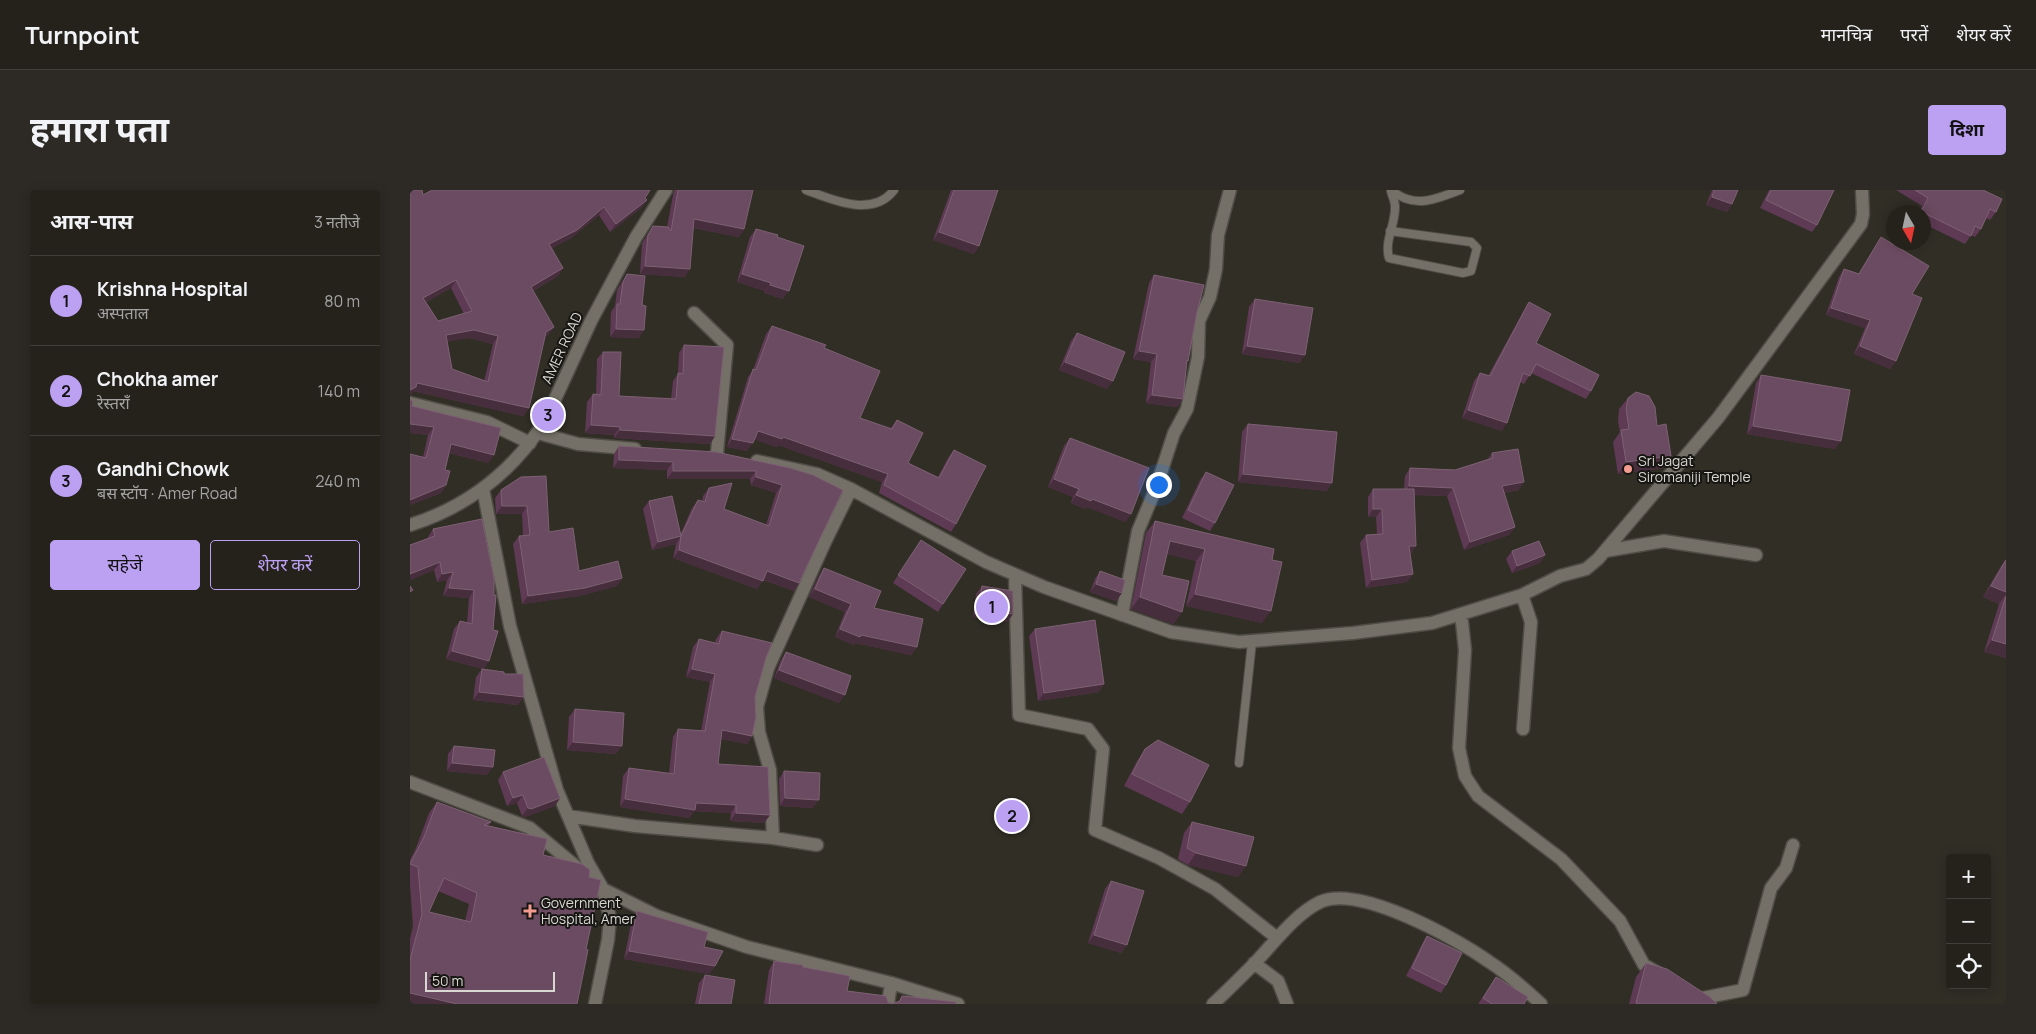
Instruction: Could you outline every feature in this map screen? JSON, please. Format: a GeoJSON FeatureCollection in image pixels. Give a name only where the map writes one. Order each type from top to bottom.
{"type":"FeatureCollection","features":[{"type":"Feature","properties":{"kind":"street","name":"AMER ROAD"},"geometry":{"type":"LineString","coordinates":[[410,524],[450,510],[483,489],[530,443],[546,421],[591,321],[636,237],[666,190]]}},
{"type":"Feature","properties":{"kind":"street"},"geometry":{"type":"LineString","coordinates":[[1122,615],[1138,531],[1156,488],[1174,433],[1187,409],[1198,357],[1199,322],[1210,297],[1216,269],[1218,235],[1230,190]]}},
{"type":"Feature","properties":{"kind":"street"},"geometry":{"type":"LineString","coordinates":[[743,458],[817,474],[851,489],[986,562],[1015,575],[1171,632],[1252,642],[1432,623],[1522,595],[1560,576],[1586,569],[1605,551],[1718,418],[1861,224],[1864,214],[1862,190]]}},
{"type":"Feature","properties":{"kind":"street"},"geometry":{"type":"LineString","coordinates":[[694,313],[727,345],[721,454],[702,452]]}},
{"type":"Feature","properties":{"kind":"street"},"geometry":{"type":"LineString","coordinates":[[410,403],[487,422],[530,443]]}},
{"type":"Feature","properties":{"kind":"street"},"geometry":{"type":"LineString","coordinates":[[538,432],[578,444],[651,450]]}},
{"type":"Feature","properties":{"kind":"street"},"geometry":{"type":"LineString","coordinates":[[483,489],[510,626],[558,790],[588,863],[603,889],[610,918],[608,940],[595,1004]]}},
{"type":"Feature","properties":{"kind":"street"},"geometry":{"type":"LineString","coordinates":[[773,838],[770,770],[759,732],[757,707],[768,668],[851,489]]}},
{"type":"Feature","properties":{"kind":"street"},"geometry":{"type":"LineString","coordinates":[[1605,551],[1664,542],[1756,555]]}},
{"type":"Feature","properties":{"kind":"street"},"geometry":{"type":"LineString","coordinates":[[1015,575],[1019,716],[1088,729],[1103,749],[1095,830],[1159,858],[1215,889],[1277,938]]}},
{"type":"Feature","properties":{"kind":"street"},"geometry":{"type":"LineString","coordinates":[[1522,595],[1531,622],[1523,729]]}},
{"type":"Feature","properties":{"kind":"street"},"geometry":{"type":"LineString","coordinates":[[1459,615],[1463,629],[1465,650],[1459,748],[1465,776],[1478,796],[1561,859],[1620,921],[1644,964],[1667,979]]}},
{"type":"Feature","properties":{"kind":"street"},"geometry":{"type":"LineString","coordinates":[[410,782],[530,828],[603,889],[657,916],[747,947],[891,983],[958,1004]]}},
{"type":"Feature","properties":{"kind":"street"},"geometry":{"type":"LineString","coordinates":[[568,816],[636,826],[773,838],[817,846]]}},
{"type":"Feature","properties":{"kind":"street"},"geometry":{"type":"LineString","coordinates":[[1698,999],[1742,990],[1771,888],[1786,868],[1793,845]]}},
{"type":"Feature","properties":{"kind":"street"},"geometry":{"type":"LineString","coordinates":[[1213,1004],[1277,938],[1310,909],[1321,902],[1334,899],[1363,902],[1408,917],[1465,946],[1490,962],[1541,1004]]}},
{"type":"Feature","properties":{"kind":"street"},"geometry":{"type":"LineString","coordinates":[[1254,963],[1278,981],[1287,1004]]}},
{"type":"Feature","properties":{"kind":"street"},"geometry":{"type":"LineString","coordinates":[[888,1004],[891,983]]}},
{"type":"Feature","properties":{"kind":"lane"},"geometry":{"type":"LineString","coordinates":[[806,190],[839,202],[857,205],[871,205],[883,200],[894,190]]}},
{"type":"Feature","properties":{"kind":"lane"},"geometry":{"type":"LineString","coordinates":[[1391,190],[1401,198],[1412,202],[1425,201],[1460,190]]}},
{"type":"Feature","properties":{"kind":"lane"},"geometry":{"type":"LineString","coordinates":[[1390,231],[1471,242],[1477,248],[1474,264],[1470,271],[1463,273],[1388,258],[1386,250],[1395,207],[1391,190]]}},
{"type":"Feature","properties":{"kind":"lane"},"geometry":{"type":"LineString","coordinates":[[1239,763],[1252,642]]}},
{"type":"Feature","properties":{"kind":"building"},"geometry":{"type":"Polygon","coordinates":[[[410,190],[422,190],[423,195],[432,190],[650,190],[645,198],[647,200],[616,224],[604,207],[577,230],[549,244],[563,268],[531,287],[554,327],[546,332],[529,408],[417,383],[416,387],[410,390],[410,190]],[[456,280],[423,298],[438,321],[472,311],[456,280]],[[474,330],[446,335],[452,369],[488,382],[498,336],[474,330]]]}},
{"type":"Feature","properties":{"kind":"building"},"geometry":{"type":"Polygon","coordinates":[[[678,190],[753,190],[744,229],[694,219],[690,269],[645,266],[648,235],[653,226],[668,227],[671,231],[678,190]]]}},
{"type":"Feature","properties":{"kind":"building"},"geometry":{"type":"Polygon","coordinates":[[[954,190],[998,190],[979,246],[939,232],[954,190]]]}},
{"type":"Feature","properties":{"kind":"building"},"geometry":{"type":"Polygon","coordinates":[[[1714,190],[1738,190],[1732,204],[1712,197],[1714,190]]]}},
{"type":"Feature","properties":{"kind":"building"},"geometry":{"type":"Polygon","coordinates":[[[1771,190],[1834,190],[1817,225],[1766,200],[1771,190]]]}},
{"type":"Feature","properties":{"kind":"building"},"geometry":{"type":"Polygon","coordinates":[[[1915,190],[1983,190],[2002,199],[1996,212],[1990,209],[1981,229],[1975,226],[1971,236],[1931,216],[1931,205],[1924,205],[1928,198],[1915,190]]]}},
{"type":"Feature","properties":{"kind":"building"},"geometry":{"type":"Polygon","coordinates":[[[756,229],[778,235],[777,237],[804,246],[789,291],[742,274],[756,229]]]}},
{"type":"Feature","properties":{"kind":"building"},"geometry":{"type":"Polygon","coordinates":[[[1881,237],[1886,240],[1886,250],[1903,250],[1929,266],[1912,294],[1922,298],[1896,361],[1860,346],[1870,320],[1831,308],[1844,269],[1859,274],[1881,237]]]}},
{"type":"Feature","properties":{"kind":"building"},"geometry":{"type":"Polygon","coordinates":[[[627,274],[645,276],[642,305],[646,306],[644,330],[616,329],[617,304],[620,304],[623,282],[627,274]]]}},
{"type":"Feature","properties":{"kind":"building"},"geometry":{"type":"Polygon","coordinates":[[[1154,275],[1204,285],[1187,360],[1183,399],[1152,395],[1157,354],[1139,351],[1154,275]]]}},
{"type":"Feature","properties":{"kind":"building"},"geometry":{"type":"Polygon","coordinates":[[[1255,299],[1313,308],[1305,355],[1247,346],[1255,299]]]}},
{"type":"Feature","properties":{"kind":"building"},"geometry":{"type":"Polygon","coordinates":[[[1529,302],[1551,314],[1536,343],[1599,375],[1591,391],[1536,364],[1530,376],[1523,373],[1507,423],[1468,410],[1480,373],[1490,376],[1529,302]]]}},
{"type":"Feature","properties":{"kind":"building"},"geometry":{"type":"Polygon","coordinates":[[[772,326],[826,345],[824,348],[880,371],[860,418],[892,429],[897,420],[923,433],[908,463],[939,478],[954,450],[986,466],[956,524],[884,485],[888,474],[783,437],[782,439],[758,431],[753,443],[732,439],[753,369],[756,370],[772,326]]]}},
{"type":"Feature","properties":{"kind":"building"},"geometry":{"type":"Polygon","coordinates":[[[1077,333],[1125,352],[1113,381],[1065,362],[1077,333]]]}},
{"type":"Feature","properties":{"kind":"building"},"geometry":{"type":"Polygon","coordinates":[[[684,345],[724,347],[715,436],[620,430],[620,427],[591,425],[593,394],[601,395],[603,352],[621,352],[619,396],[676,399],[678,373],[683,374],[684,345]]]}},
{"type":"Feature","properties":{"kind":"building"},"geometry":{"type":"Polygon","coordinates":[[[1761,375],[1850,390],[1841,441],[1753,426],[1761,375]]]}},
{"type":"Feature","properties":{"kind":"building"},"geometry":{"type":"Polygon","coordinates":[[[1636,392],[1649,396],[1655,407],[1657,426],[1666,424],[1671,456],[1626,462],[1621,430],[1629,429],[1626,409],[1628,398],[1636,392]]]}},
{"type":"Feature","properties":{"kind":"building"},"geometry":{"type":"Polygon","coordinates":[[[410,399],[413,402],[412,406],[501,428],[494,455],[451,444],[445,470],[450,471],[446,485],[410,500],[410,454],[426,458],[434,427],[410,424],[410,399]]]}},
{"type":"Feature","properties":{"kind":"building"},"geometry":{"type":"Polygon","coordinates":[[[1248,424],[1337,432],[1332,483],[1243,474],[1248,424]]]}},
{"type":"Feature","properties":{"kind":"building"},"geometry":{"type":"Polygon","coordinates":[[[1070,438],[1149,468],[1131,514],[1076,495],[1079,489],[1054,479],[1070,438]]]}},
{"type":"Feature","properties":{"kind":"building"},"geometry":{"type":"Polygon","coordinates":[[[619,446],[716,452],[790,468],[813,475],[843,490],[799,583],[767,571],[763,581],[679,550],[681,536],[698,500],[705,502],[709,488],[732,483],[724,509],[769,526],[782,485],[756,477],[756,471],[673,471],[673,462],[619,460],[619,446]]]}},
{"type":"Feature","properties":{"kind":"building"},"geometry":{"type":"Polygon","coordinates":[[[1518,449],[1524,482],[1502,486],[1515,527],[1470,542],[1453,488],[1409,486],[1410,468],[1455,470],[1493,458],[1492,453],[1518,449]]]}},
{"type":"Feature","properties":{"kind":"building"},"geometry":{"type":"Polygon","coordinates":[[[1206,472],[1234,485],[1215,523],[1188,510],[1206,472]]]}},
{"type":"Feature","properties":{"kind":"building"},"geometry":{"type":"Polygon","coordinates":[[[546,476],[549,532],[573,528],[579,571],[618,561],[622,578],[585,588],[528,596],[519,536],[530,535],[527,506],[502,506],[501,490],[521,477],[546,476]]]}},
{"type":"Feature","properties":{"kind":"building"},"geometry":{"type":"Polygon","coordinates":[[[1373,489],[1414,489],[1416,546],[1409,546],[1413,574],[1372,580],[1366,535],[1383,534],[1382,509],[1373,509],[1373,489]]]}},
{"type":"Feature","properties":{"kind":"building"},"geometry":{"type":"Polygon","coordinates":[[[672,496],[681,536],[658,542],[649,501],[672,496]]]}},
{"type":"Feature","properties":{"kind":"building"},"geometry":{"type":"Polygon","coordinates":[[[482,519],[494,578],[494,595],[496,595],[493,630],[498,631],[489,661],[452,651],[460,621],[472,624],[474,590],[449,588],[453,572],[442,574],[440,562],[410,574],[410,545],[435,536],[433,529],[482,519]]]}},
{"type":"Feature","properties":{"kind":"building"},"geometry":{"type":"Polygon","coordinates":[[[1155,521],[1274,549],[1272,560],[1282,562],[1271,611],[1195,594],[1205,549],[1170,541],[1162,575],[1189,581],[1182,612],[1140,597],[1155,521]]]}},
{"type":"Feature","properties":{"kind":"building"},"geometry":{"type":"Polygon","coordinates":[[[921,540],[966,569],[943,604],[898,575],[921,540]]]}},
{"type":"Feature","properties":{"kind":"building"},"geometry":{"type":"Polygon","coordinates":[[[1539,541],[1545,555],[1517,566],[1512,551],[1539,541]]]}},
{"type":"Feature","properties":{"kind":"building"},"geometry":{"type":"Polygon","coordinates":[[[2006,560],[2006,592],[1991,586],[2006,560]]]}},
{"type":"Feature","properties":{"kind":"building"},"geometry":{"type":"Polygon","coordinates":[[[824,568],[881,591],[874,608],[923,619],[917,647],[861,635],[860,637],[840,629],[851,604],[815,589],[824,568]]]}},
{"type":"Feature","properties":{"kind":"building"},"geometry":{"type":"Polygon","coordinates":[[[1100,571],[1125,580],[1122,593],[1096,584],[1100,571]]]}},
{"type":"Feature","properties":{"kind":"building"},"geometry":{"type":"Polygon","coordinates":[[[982,586],[1013,591],[1013,614],[978,609],[982,586]]]}},
{"type":"Feature","properties":{"kind":"building"},"geometry":{"type":"Polygon","coordinates":[[[2006,596],[2006,644],[1992,640],[2006,596]]]}},
{"type":"Feature","properties":{"kind":"building"},"geometry":{"type":"Polygon","coordinates":[[[1095,620],[1104,684],[1044,693],[1035,629],[1095,620]]]}},
{"type":"Feature","properties":{"kind":"building"},"geometry":{"type":"Polygon","coordinates":[[[722,631],[772,643],[755,697],[756,717],[752,736],[722,730],[718,764],[768,767],[770,815],[736,813],[736,805],[696,803],[695,810],[625,799],[629,768],[674,774],[678,729],[705,731],[715,674],[692,669],[699,639],[719,644],[722,631]]]}},
{"type":"Feature","properties":{"kind":"building"},"geometry":{"type":"Polygon","coordinates":[[[786,652],[851,676],[845,695],[779,670],[786,652]]]}},
{"type":"Feature","properties":{"kind":"building"},"geometry":{"type":"Polygon","coordinates":[[[482,669],[504,672],[504,674],[523,674],[524,697],[479,692],[482,669]]]}},
{"type":"Feature","properties":{"kind":"building"},"geometry":{"type":"Polygon","coordinates":[[[575,709],[624,713],[622,746],[573,742],[575,709]]]}},
{"type":"Feature","properties":{"kind":"building"},"geometry":{"type":"Polygon","coordinates":[[[1158,740],[1209,765],[1190,802],[1132,774],[1145,749],[1158,740]]]}},
{"type":"Feature","properties":{"kind":"building"},"geometry":{"type":"Polygon","coordinates":[[[454,746],[495,750],[493,767],[452,763],[454,746]]]}},
{"type":"Feature","properties":{"kind":"building"},"geometry":{"type":"Polygon","coordinates":[[[544,757],[560,798],[531,809],[528,808],[523,795],[513,798],[503,772],[544,757]]]}},
{"type":"Feature","properties":{"kind":"building"},"geometry":{"type":"Polygon","coordinates":[[[784,771],[820,773],[819,800],[785,798],[784,771]]]}},
{"type":"Feature","properties":{"kind":"building"},"geometry":{"type":"Polygon","coordinates":[[[437,802],[491,822],[484,825],[547,839],[543,855],[582,864],[590,870],[589,877],[601,880],[586,949],[588,950],[577,1004],[457,1004],[410,993],[410,960],[422,914],[418,867],[410,864],[424,837],[437,802]],[[444,878],[429,912],[471,922],[477,893],[444,878]]]}},
{"type":"Feature","properties":{"kind":"building"},"geometry":{"type":"Polygon","coordinates":[[[1192,822],[1254,837],[1246,866],[1196,853],[1187,848],[1192,822]]]}},
{"type":"Feature","properties":{"kind":"building"},"geometry":{"type":"Polygon","coordinates":[[[1111,881],[1144,891],[1127,945],[1094,935],[1111,881]]]}},
{"type":"Feature","properties":{"kind":"building"},"geometry":{"type":"Polygon","coordinates":[[[637,911],[708,932],[704,947],[723,951],[715,966],[629,951],[637,911]]]}},
{"type":"Feature","properties":{"kind":"building"},"geometry":{"type":"Polygon","coordinates":[[[1427,936],[1462,953],[1446,985],[1412,968],[1427,936]]]}},
{"type":"Feature","properties":{"kind":"building"},"geometry":{"type":"Polygon","coordinates":[[[774,961],[803,965],[803,967],[850,976],[847,991],[886,996],[888,1002],[892,1004],[769,1004],[774,961]]]}},
{"type":"Feature","properties":{"kind":"building"},"geometry":{"type":"Polygon","coordinates":[[[1646,963],[1667,969],[1710,997],[1717,1004],[1636,1003],[1646,963]]]}},
{"type":"Feature","properties":{"kind":"building"},"geometry":{"type":"Polygon","coordinates":[[[705,975],[735,980],[731,1004],[699,1004],[705,975]]]}},
{"type":"Feature","properties":{"kind":"building"},"geometry":{"type":"Polygon","coordinates":[[[1496,977],[1528,997],[1524,1004],[1492,1004],[1483,998],[1496,977]]]}},
{"type":"Feature","properties":{"kind":"building"},"geometry":{"type":"Polygon","coordinates":[[[902,996],[956,1002],[956,1004],[892,1004],[900,1001],[902,996]]]}},
{"type":"Feature","properties":{"kind":"place","name":"Gandhi Chowk"},"geometry":{"type":"Point","coordinates":[548,415]}},
{"type":"Feature","properties":{"kind":"place","name":"Sri Jagat Siromaniji Temple"},"geometry":{"type":"Point","coordinates":[1628,469]}},
{"type":"Feature","properties":{"kind":"place","name":"Krishna Hospital"},"geometry":{"type":"Point","coordinates":[992,607]}},
{"type":"Feature","properties":{"kind":"place","name":"Chokha amer"},"geometry":{"type":"Point","coordinates":[1012,816]}},
{"type":"Feature","properties":{"kind":"place","name":"Government Hospital, Amer"},"geometry":{"type":"Point","coordinates":[530,911]}}]}
